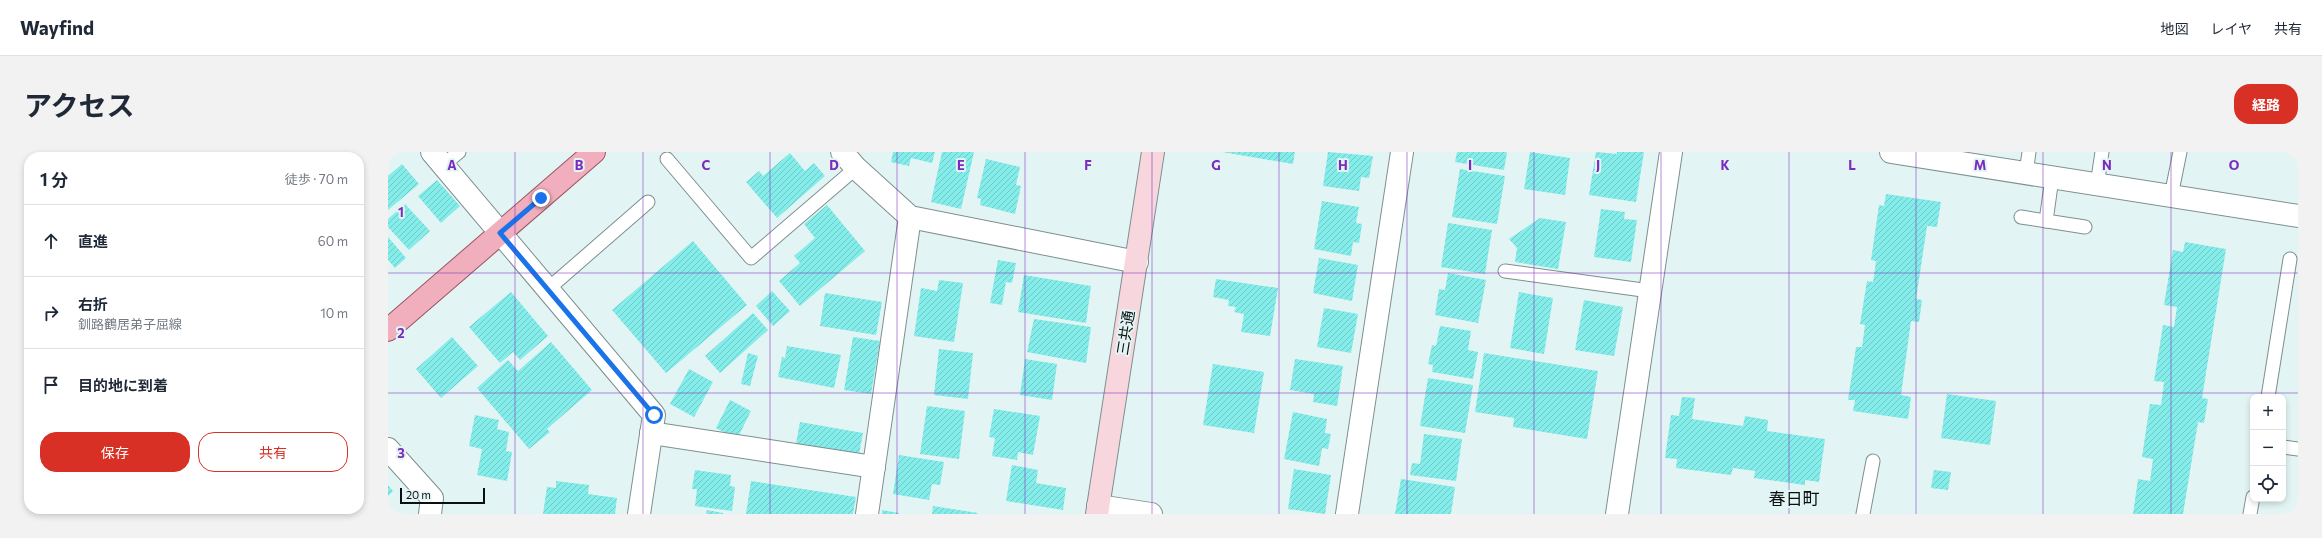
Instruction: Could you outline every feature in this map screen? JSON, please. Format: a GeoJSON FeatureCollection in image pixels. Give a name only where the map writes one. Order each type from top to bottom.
{"type":"FeatureCollection","features":[{"type":"Feature","properties":{"kind":"main road"},"geometry":{"type":"LineString","coordinates":[[388,330],[594,152]]}},
{"type":"Feature","properties":{"kind":"street"},"geometry":{"type":"LineString","coordinates":[[842,152],[856,168],[910,217],[1137,262]]}},
{"type":"Feature","properties":{"kind":"street","name":"三共通"},"geometry":{"type":"LineString","coordinates":[[1098,510],[1153,152]]}},
{"type":"Feature","properties":{"kind":"street"},"geometry":{"type":"LineString","coordinates":[[1347,514],[1402,152]]}},
{"type":"Feature","properties":{"kind":"street"},"geometry":{"type":"LineString","coordinates":[[1617,514],[1671,152]]}},
{"type":"Feature","properties":{"kind":"street"},"geometry":{"type":"LineString","coordinates":[[1891,152],[2298,216]]}},
{"type":"Feature","properties":{"kind":"street"},"geometry":{"type":"LineString","coordinates":[[445,156],[500,233],[654,415],[639,514]]}},
{"type":"Feature","properties":{"kind":"street"},"geometry":{"type":"LineString","coordinates":[[867,514],[910,217]]}},
{"type":"Feature","properties":{"kind":"street"},"geometry":{"type":"LineString","coordinates":[[651,433],[874,467]]}},
{"type":"Feature","properties":{"kind":"street"},"geometry":{"type":"LineString","coordinates":[[388,449],[432,498],[430,514]]}},
{"type":"Feature","properties":{"kind":"street"},"geometry":{"type":"LineString","coordinates":[[1098,510],[1151,514]]}},
{"type":"Feature","properties":{"kind":"lane"},"geometry":{"type":"LineString","coordinates":[[2026,173],[2029,152]]}},
{"type":"Feature","properties":{"kind":"lane"},"geometry":{"type":"LineString","coordinates":[[2097,185],[2102,152]]}},
{"type":"Feature","properties":{"kind":"lane"},"geometry":{"type":"LineString","coordinates":[[2171,196],[2180,152]]}},
{"type":"Feature","properties":{"kind":"lane"},"geometry":{"type":"LineString","coordinates":[[668,159],[751,258],[856,168]]}},
{"type":"Feature","properties":{"kind":"lane"},"geometry":{"type":"LineString","coordinates":[[2046,221],[2052,178]]}},
{"type":"Feature","properties":{"kind":"lane"},"geometry":{"type":"LineString","coordinates":[[548,289],[648,202]]}},
{"type":"Feature","properties":{"kind":"lane"},"geometry":{"type":"LineString","coordinates":[[2021,217],[2085,227]]}},
{"type":"Feature","properties":{"kind":"lane"},"geometry":{"type":"LineString","coordinates":[[2268,394],[2290,259]]}},
{"type":"Feature","properties":{"kind":"lane"},"geometry":{"type":"LineString","coordinates":[[1505,271],[1650,291]]}},
{"type":"Feature","properties":{"kind":"lane"},"geometry":{"type":"LineString","coordinates":[[2286,447],[2298,449]]}},
{"type":"Feature","properties":{"kind":"lane"},"geometry":{"type":"LineString","coordinates":[[1863,514],[1873,461]]}},
{"type":"Feature","properties":{"kind":"lane"},"geometry":{"type":"LineString","coordinates":[[2250,514],[2252,502]]}},
{"type":"Feature","properties":{"kind":"building"},"geometry":{"type":"Polygon","coordinates":[[[893,152],[935,152],[932,163],[911,158],[909,166],[891,162],[893,152]]]}},
{"type":"Feature","properties":{"kind":"building"},"geometry":{"type":"Polygon","coordinates":[[[942,152],[974,152],[961,209],[931,202],[942,152]]]}},
{"type":"Feature","properties":{"kind":"building"},"geometry":{"type":"Polygon","coordinates":[[[1222,152],[1295,152],[1293,164],[1222,152]]]}},
{"type":"Feature","properties":{"kind":"building"},"geometry":{"type":"Polygon","coordinates":[[[1328,152],[1373,156],[1369,178],[1361,177],[1359,191],[1323,186],[1328,152]]]}},
{"type":"Feature","properties":{"kind":"building"},"geometry":{"type":"Polygon","coordinates":[[[1457,152],[1507,152],[1504,170],[1455,162],[1457,152]]]}},
{"type":"Feature","properties":{"kind":"building"},"geometry":{"type":"Polygon","coordinates":[[[1530,152],[1570,158],[1565,195],[1524,189],[1530,152]]]}},
{"type":"Feature","properties":{"kind":"building"},"geometry":{"type":"Polygon","coordinates":[[[1596,152],[1617,154],[1617,152],[1644,152],[1636,202],[1589,195],[1596,152]]]}},
{"type":"Feature","properties":{"kind":"building"},"geometry":{"type":"Polygon","coordinates":[[[790,153],[805,171],[814,163],[825,176],[777,218],[746,182],[759,171],[763,176],[790,153]]]}},
{"type":"Feature","properties":{"kind":"building"},"geometry":{"type":"Polygon","coordinates":[[[986,159],[1020,167],[1016,185],[1021,186],[1015,214],[980,205],[981,199],[977,198],[986,159]]]}},
{"type":"Feature","properties":{"kind":"building"},"geometry":{"type":"Polygon","coordinates":[[[402,164],[419,184],[388,210],[388,176],[402,164]]]}},
{"type":"Feature","properties":{"kind":"building"},"geometry":{"type":"Polygon","coordinates":[[[1460,169],[1505,176],[1497,224],[1452,217],[1460,169]]]}},
{"type":"Feature","properties":{"kind":"building"},"geometry":{"type":"Polygon","coordinates":[[[437,180],[460,206],[441,223],[418,196],[437,180]]]}},
{"type":"Feature","properties":{"kind":"building"},"geometry":{"type":"Polygon","coordinates":[[[1886,194],[1941,202],[1937,227],[1927,226],[1916,299],[1922,300],[1919,322],[1911,321],[1901,395],[1911,397],[1908,419],[1853,411],[1855,400],[1848,400],[1856,347],[1862,347],[1865,325],[1860,324],[1867,281],[1873,282],[1876,261],[1871,260],[1879,205],[1884,206],[1886,194]]]}},
{"type":"Feature","properties":{"kind":"building"},"geometry":{"type":"Polygon","coordinates":[[[1322,201],[1359,207],[1356,223],[1362,224],[1359,243],[1353,242],[1351,256],[1314,249],[1322,201]]]}},
{"type":"Feature","properties":{"kind":"building"},"geometry":{"type":"Polygon","coordinates":[[[405,204],[430,231],[409,250],[388,227],[388,219],[405,204]]]}},
{"type":"Feature","properties":{"kind":"building"},"geometry":{"type":"Polygon","coordinates":[[[827,205],[865,251],[800,306],[779,281],[800,263],[794,256],[815,238],[804,224],[827,205]]]}},
{"type":"Feature","properties":{"kind":"building"},"geometry":{"type":"Polygon","coordinates":[[[1601,209],[1625,212],[1624,219],[1637,220],[1631,262],[1594,257],[1601,209]]]}},
{"type":"Feature","properties":{"kind":"building"},"geometry":{"type":"Polygon","coordinates":[[[1540,218],[1566,222],[1558,269],[1515,262],[1517,248],[1509,239],[1540,218]]]}},
{"type":"Feature","properties":{"kind":"building"},"geometry":{"type":"Polygon","coordinates":[[[1448,223],[1492,230],[1485,274],[1441,267],[1448,223]]]}},
{"type":"Feature","properties":{"kind":"building"},"geometry":{"type":"Polygon","coordinates":[[[388,237],[406,258],[395,268],[388,260],[388,237]]]}},
{"type":"Feature","properties":{"kind":"building"},"geometry":{"type":"Polygon","coordinates":[[[693,241],[747,305],[666,373],[612,310],[693,241]]]}},
{"type":"Feature","properties":{"kind":"building"},"geometry":{"type":"Polygon","coordinates":[[[2185,242],[2226,249],[2202,398],[2208,399],[2204,423],[2198,422],[2183,514],[2133,514],[2138,479],[2150,481],[2153,459],[2142,457],[2150,404],[2161,405],[2164,382],[2154,381],[2163,325],[2174,327],[2177,307],[2164,305],[2173,250],[2183,252],[2185,242]]]}},
{"type":"Feature","properties":{"kind":"building"},"geometry":{"type":"Polygon","coordinates":[[[1319,258],[1358,265],[1352,301],[1313,293],[1319,258]]]}},
{"type":"Feature","properties":{"kind":"building"},"geometry":{"type":"Polygon","coordinates":[[[998,260],[1016,263],[1012,283],[1006,282],[1002,305],[990,303],[998,260]]]}},
{"type":"Feature","properties":{"kind":"building"},"geometry":{"type":"Polygon","coordinates":[[[1448,273],[1486,280],[1478,323],[1435,315],[1439,289],[1445,290],[1448,273]]]}},
{"type":"Feature","properties":{"kind":"building"},"geometry":{"type":"Polygon","coordinates":[[[1024,275],[1091,286],[1086,323],[1018,312],[1024,275]]]}},
{"type":"Feature","properties":{"kind":"building"},"geometry":{"type":"Polygon","coordinates":[[[1216,279],[1278,288],[1270,336],[1241,332],[1244,314],[1234,312],[1236,307],[1228,306],[1229,300],[1213,297],[1216,279]]]}},
{"type":"Feature","properties":{"kind":"building"},"geometry":{"type":"Polygon","coordinates":[[[939,280],[963,283],[954,342],[914,336],[921,288],[937,291],[939,280]]]}},
{"type":"Feature","properties":{"kind":"building"},"geometry":{"type":"Polygon","coordinates":[[[772,291],[790,311],[773,326],[756,306],[772,291]]]}},
{"type":"Feature","properties":{"kind":"building"},"geometry":{"type":"Polygon","coordinates":[[[511,292],[548,336],[520,360],[513,352],[500,363],[469,327],[511,292]]]}},
{"type":"Feature","properties":{"kind":"building"},"geometry":{"type":"Polygon","coordinates":[[[1519,292],[1553,298],[1544,354],[1510,348],[1519,292]]]}},
{"type":"Feature","properties":{"kind":"building"},"geometry":{"type":"Polygon","coordinates":[[[825,293],[882,302],[876,335],[820,326],[825,293]]]}},
{"type":"Feature","properties":{"kind":"building"},"geometry":{"type":"Polygon","coordinates":[[[1584,300],[1623,307],[1614,356],[1575,350],[1584,300]]]}},
{"type":"Feature","properties":{"kind":"building"},"geometry":{"type":"Polygon","coordinates":[[[1324,308],[1358,314],[1351,353],[1317,347],[1324,308]]]}},
{"type":"Feature","properties":{"kind":"building"},"geometry":{"type":"Polygon","coordinates":[[[753,313],[768,330],[720,373],[705,356],[753,313]]]}},
{"type":"Feature","properties":{"kind":"building"},"geometry":{"type":"Polygon","coordinates":[[[1034,319],[1091,327],[1086,363],[1027,352],[1034,319]]]}},
{"type":"Feature","properties":{"kind":"building"},"geometry":{"type":"Polygon","coordinates":[[[1440,326],[1471,331],[1468,350],[1478,352],[1473,379],[1432,372],[1433,365],[1428,364],[1432,345],[1436,346],[1440,326]]]}},
{"type":"Feature","properties":{"kind":"building"},"geometry":{"type":"Polygon","coordinates":[[[452,337],[478,366],[441,398],[416,369],[452,337]]]}},
{"type":"Feature","properties":{"kind":"building"},"geometry":{"type":"Polygon","coordinates":[[[853,337],[880,341],[871,394],[844,390],[853,337]]]}},
{"type":"Feature","properties":{"kind":"building"},"geometry":{"type":"Polygon","coordinates":[[[551,342],[592,390],[547,429],[550,432],[529,449],[477,388],[508,360],[518,371],[551,342]]]}},
{"type":"Feature","properties":{"kind":"building"},"geometry":{"type":"Polygon","coordinates":[[[787,346],[841,355],[834,388],[778,377],[782,357],[785,358],[787,346]]]}},
{"type":"Feature","properties":{"kind":"building"},"geometry":{"type":"Polygon","coordinates":[[[939,349],[973,353],[968,399],[934,395],[939,349]]]}},
{"type":"Feature","properties":{"kind":"building"},"geometry":{"type":"Polygon","coordinates":[[[748,353],[758,356],[750,386],[741,384],[748,353]]]}},
{"type":"Feature","properties":{"kind":"building"},"geometry":{"type":"Polygon","coordinates":[[[1484,353],[1598,371],[1587,439],[1513,427],[1514,418],[1475,412],[1484,353]]]}},
{"type":"Feature","properties":{"kind":"building"},"geometry":{"type":"Polygon","coordinates":[[[1025,359],[1057,364],[1052,400],[1020,395],[1025,359]]]}},
{"type":"Feature","properties":{"kind":"building"},"geometry":{"type":"Polygon","coordinates":[[[1295,359],[1343,366],[1337,406],[1313,402],[1314,394],[1290,390],[1295,359]]]}},
{"type":"Feature","properties":{"kind":"building"},"geometry":{"type":"Polygon","coordinates":[[[1213,364],[1264,372],[1254,433],[1203,425],[1213,364]]]}},
{"type":"Feature","properties":{"kind":"building"},"geometry":{"type":"Polygon","coordinates":[[[689,369],[713,382],[694,417],[670,404],[689,369]]]}},
{"type":"Feature","properties":{"kind":"building"},"geometry":{"type":"Polygon","coordinates":[[[1428,378],[1473,385],[1465,433],[1420,426],[1428,378]]]}},
{"type":"Feature","properties":{"kind":"building"},"geometry":{"type":"Polygon","coordinates":[[[1947,394],[1996,401],[1990,445],[1941,438],[1947,394]]]}},
{"type":"Feature","properties":{"kind":"building"},"geometry":{"type":"Polygon","coordinates":[[[1682,397],[1695,398],[1692,419],[1743,426],[1745,416],[1768,420],[1767,431],[1825,439],[1819,482],[1805,480],[1805,485],[1754,478],[1755,471],[1733,468],[1731,475],[1676,468],[1677,459],[1665,458],[1671,415],[1679,416],[1682,397]]]}},
{"type":"Feature","properties":{"kind":"building"},"geometry":{"type":"Polygon","coordinates":[[[730,400],[751,411],[737,439],[716,428],[730,400]]]}},
{"type":"Feature","properties":{"kind":"building"},"geometry":{"type":"Polygon","coordinates":[[[927,406],[965,411],[959,459],[920,454],[927,406]]]}},
{"type":"Feature","properties":{"kind":"building"},"geometry":{"type":"Polygon","coordinates":[[[994,409],[1040,416],[1033,455],[1018,452],[1017,460],[992,456],[995,438],[989,437],[994,409]]]}},
{"type":"Feature","properties":{"kind":"building"},"geometry":{"type":"Polygon","coordinates":[[[1293,412],[1327,419],[1325,433],[1331,434],[1328,449],[1322,448],[1319,466],[1284,459],[1293,412]]]}},
{"type":"Feature","properties":{"kind":"building"},"geometry":{"type":"Polygon","coordinates":[[[475,415],[499,420],[497,429],[509,432],[506,451],[512,452],[507,481],[477,475],[482,449],[469,446],[475,415]]]}},
{"type":"Feature","properties":{"kind":"building"},"geometry":{"type":"Polygon","coordinates":[[[800,422],[863,433],[858,460],[795,449],[800,422]]]}},
{"type":"Feature","properties":{"kind":"building"},"geometry":{"type":"Polygon","coordinates":[[[1424,434],[1462,439],[1456,481],[1410,475],[1412,463],[1420,464],[1424,434]]]}},
{"type":"Feature","properties":{"kind":"building"},"geometry":{"type":"Polygon","coordinates":[[[899,455],[944,462],[940,485],[932,484],[929,500],[893,494],[899,455]]]}},
{"type":"Feature","properties":{"kind":"building"},"geometry":{"type":"Polygon","coordinates":[[[1012,465],[1038,470],[1036,483],[1066,488],[1063,510],[1006,501],[1012,465]]]}},
{"type":"Feature","properties":{"kind":"building"},"geometry":{"type":"Polygon","coordinates":[[[1294,469],[1331,475],[1325,514],[1288,509],[1294,469]]]}},
{"type":"Feature","properties":{"kind":"building"},"geometry":{"type":"Polygon","coordinates":[[[695,470],[731,475],[730,486],[735,487],[732,511],[695,506],[697,489],[692,489],[695,470]]]}},
{"type":"Feature","properties":{"kind":"building"},"geometry":{"type":"Polygon","coordinates":[[[1934,470],[1951,472],[1948,490],[1931,488],[1934,470]]]}},
{"type":"Feature","properties":{"kind":"building"},"geometry":{"type":"Polygon","coordinates":[[[1401,479],[1455,487],[1451,514],[1395,514],[1401,479]]]}},
{"type":"Feature","properties":{"kind":"building"},"geometry":{"type":"Polygon","coordinates":[[[556,481],[589,485],[588,494],[617,498],[615,514],[543,514],[547,487],[556,488],[556,481]]]}},
{"type":"Feature","properties":{"kind":"building"},"geometry":{"type":"Polygon","coordinates":[[[751,481],[856,497],[853,514],[746,514],[751,481]]]}},
{"type":"Feature","properties":{"kind":"building"},"geometry":{"type":"Polygon","coordinates":[[[388,485],[393,491],[388,496],[388,485]]]}},
{"type":"Feature","properties":{"kind":"building"},"geometry":{"type":"Polygon","coordinates":[[[933,506],[978,513],[932,514],[933,506]]]}},
{"type":"Feature","properties":{"kind":"building"},"geometry":{"type":"Polygon","coordinates":[[[707,510],[723,513],[723,514],[706,514],[707,510]]]}},
{"type":"Feature","properties":{"kind":"building"},"geometry":{"type":"Polygon","coordinates":[[[882,510],[899,513],[899,514],[882,514],[882,510]]]}},
{"type":"Feature","properties":{"kind":"district","name":"春日町"},"geometry":{"type":"Point","coordinates":[1794,499]}},
{"type":"Feature","properties":{"kind":"route"},"geometry":{"type":"LineString","coordinates":[[541,198],[500,233],[654,415]]}}]}
